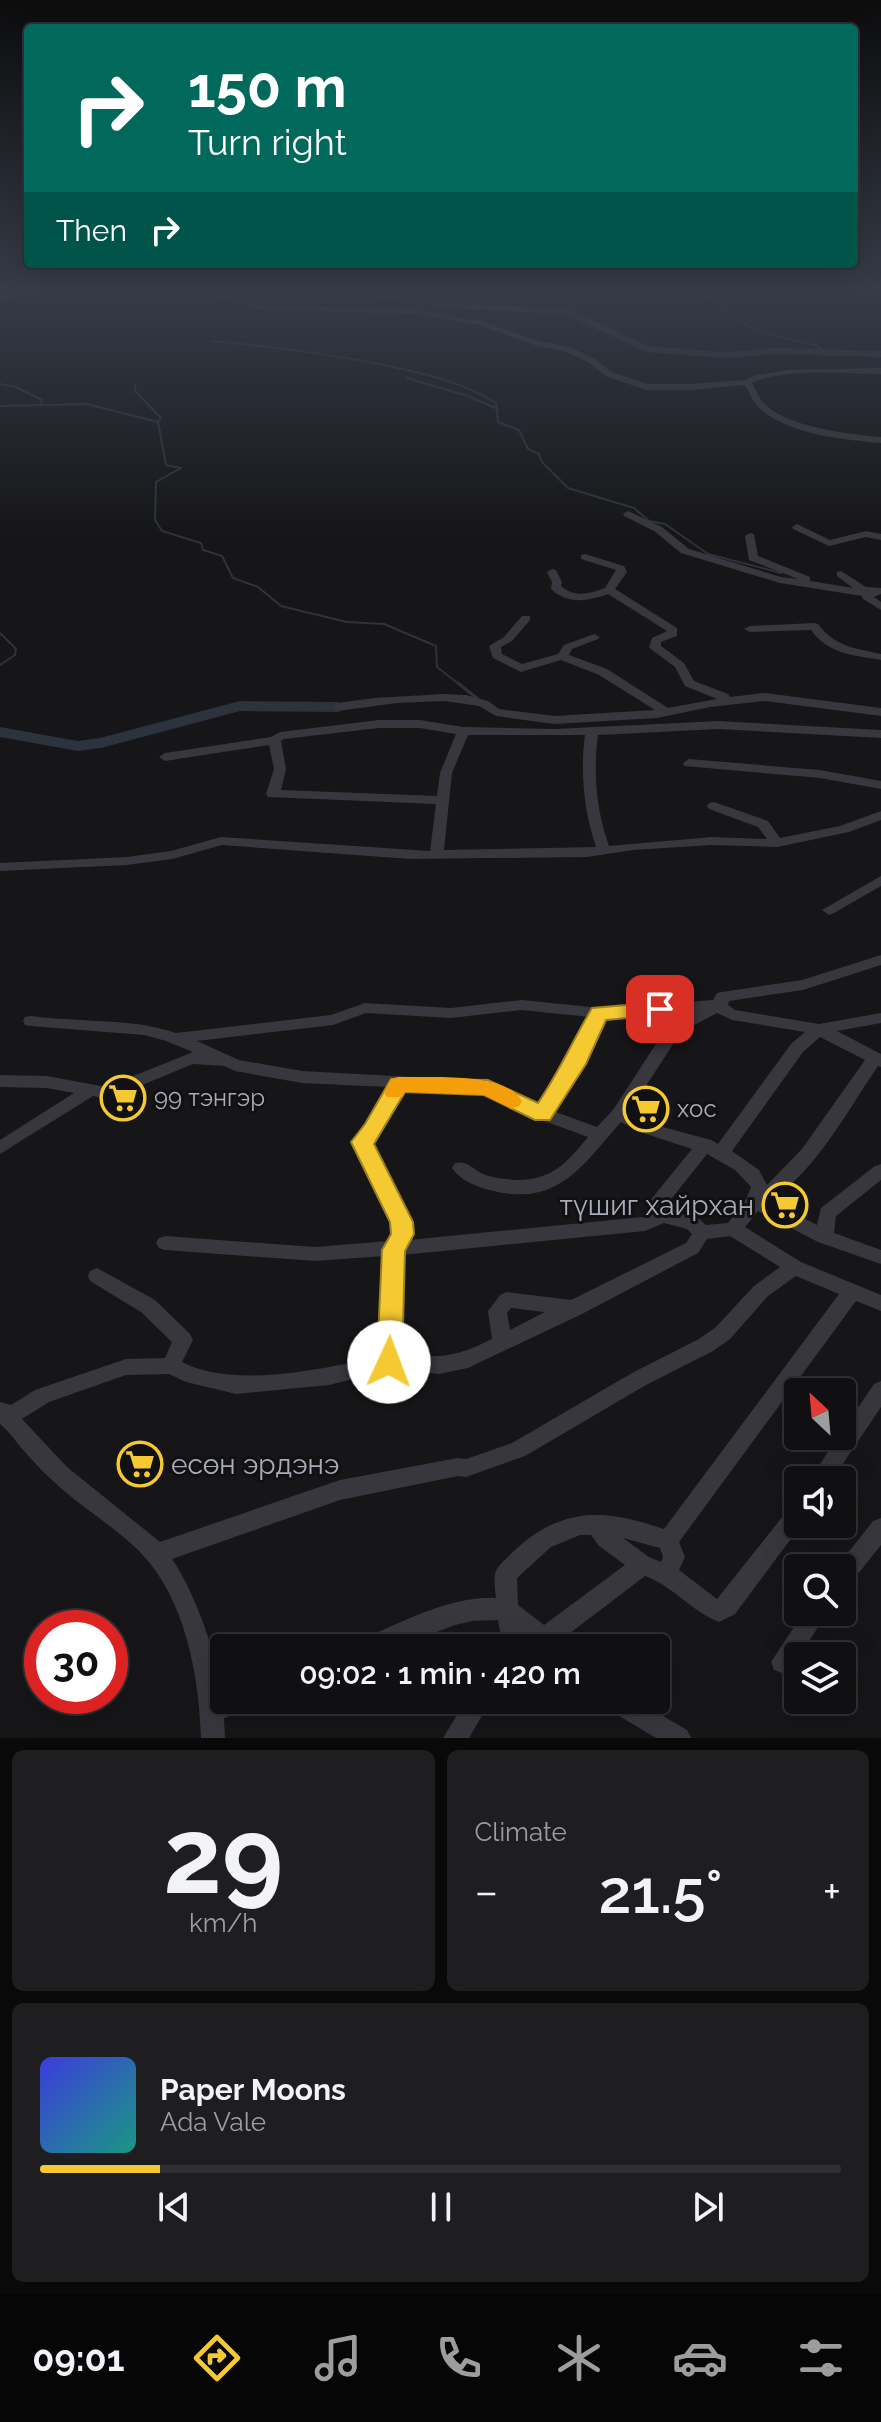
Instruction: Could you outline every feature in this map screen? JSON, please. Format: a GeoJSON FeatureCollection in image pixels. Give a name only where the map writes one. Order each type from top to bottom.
{"type":"FeatureCollection","features":[{"type":"Feature","properties":{"kind":"street"},"geometry":{"type":"LineString","coordinates":[[605,371],[646,387],[747,382],[752,377],[773,374],[877,371]]}},
{"type":"Feature","properties":{"kind":"street"},"geometry":{"type":"LineString","coordinates":[[747,382],[751,394],[765,408],[787,418],[834,437],[881,440]]}},
{"type":"Feature","properties":{"kind":"street"},"geometry":{"type":"LineString","coordinates":[[628,514],[658,529],[685,551],[780,580],[875,593]]}},
{"type":"Feature","properties":{"kind":"street"},"geometry":{"type":"LineString","coordinates":[[797,527],[829,543],[866,534],[881,537]]}},
{"type":"Feature","properties":{"kind":"street"},"geometry":{"type":"LineString","coordinates":[[750,536],[753,558],[764,565],[816,582],[850,584],[875,593]]}},
{"type":"Feature","properties":{"kind":"street"},"geometry":{"type":"LineString","coordinates":[[552,572],[557,582],[555,587],[568,596],[581,599],[609,590],[622,572],[620,568],[585,557]]}},
{"type":"Feature","properties":{"kind":"street"},"geometry":{"type":"LineString","coordinates":[[841,574],[850,584]]}},
{"type":"Feature","properties":{"kind":"street"},"geometry":{"type":"LineString","coordinates":[[609,590],[673,630],[673,634],[656,640],[655,647],[680,665],[689,683],[709,694],[736,700]]}},
{"type":"Feature","properties":{"kind":"street"},"geometry":{"type":"LineString","coordinates":[[875,593],[867,597],[881,607]]}},
{"type":"Feature","properties":{"kind":"street"},"geometry":{"type":"LineString","coordinates":[[526,618],[508,639],[495,646],[497,656],[521,668],[562,656],[603,672],[666,713]]}},
{"type":"Feature","properties":{"kind":"street"},"geometry":{"type":"LineString","coordinates":[[750,629],[814,626],[837,650],[848,654],[859,650],[881,657]]}},
{"type":"Feature","properties":{"kind":"street"},"geometry":{"type":"LineString","coordinates":[[562,656],[568,647],[594,637]]}},
{"type":"Feature","properties":{"kind":"street"},"geometry":{"type":"LineString","coordinates":[[338,707],[389,699],[462,699],[489,704],[496,712],[554,720],[666,713],[765,697],[881,712]]}},
{"type":"Feature","properties":{"kind":"street"},"geometry":{"type":"LineString","coordinates":[[165,757],[275,740],[280,736],[379,724],[420,724],[463,731],[592,731],[718,725],[881,734]]}},
{"type":"Feature","properties":{"kind":"street"},"geometry":{"type":"LineString","coordinates":[[437,854],[446,773],[463,731]]}},
{"type":"Feature","properties":{"kind":"street"},"geometry":{"type":"LineString","coordinates":[[592,731],[588,767],[592,819],[603,849]]}},
{"type":"Feature","properties":{"kind":"street"},"geometry":{"type":"LineString","coordinates":[[275,740],[280,769],[273,794],[442,800]]}},
{"type":"Feature","properties":{"kind":"street"},"geometry":{"type":"LineString","coordinates":[[689,763],[793,771],[881,785]]}},
{"type":"Feature","properties":{"kind":"street"},"geometry":{"type":"LineString","coordinates":[[714,806],[763,824],[777,843]]}},
{"type":"Feature","properties":{"kind":"street"},"geometry":{"type":"LineString","coordinates":[[0,867],[127,861],[172,855],[221,841],[368,854],[587,853],[603,849],[712,841],[777,843],[844,829],[881,815]]}},
{"type":"Feature","properties":{"kind":"street"},"geometry":{"type":"LineString","coordinates":[[829,910],[881,880]]}},
{"type":"Feature","properties":{"kind":"street"},"geometry":{"type":"LineString","coordinates":[[755,1201],[779,1186],[808,1154],[878,1059],[819,1029],[732,1015],[720,1005],[722,997],[803,985],[881,960]]}},
{"type":"Feature","properties":{"kind":"street"},"geometry":{"type":"LineString","coordinates":[[176,1038],[333,1020],[365,1008],[451,1013],[522,1005],[600,1013],[720,1005]]}},
{"type":"Feature","properties":{"kind":"street"},"geometry":{"type":"LineString","coordinates":[[461,1168],[477,1181],[534,1188],[549,1184],[579,1161],[619,1114],[675,1028],[720,1005]]}},
{"type":"Feature","properties":{"kind":"street"},"geometry":{"type":"LineString","coordinates":[[542,1114],[575,1064],[585,1038],[600,1013]]}},
{"type":"Feature","properties":{"kind":"street"},"geometry":{"type":"LineString","coordinates":[[663,1216],[659,1202],[713,1149],[797,1048],[819,1029],[881,1018]]}},
{"type":"Feature","properties":{"kind":"street"},"geometry":{"type":"LineString","coordinates":[[31,1021],[66,1027],[145,1030],[176,1038],[235,1065],[302,1077],[488,1087],[542,1114],[600,1135]]}},
{"type":"Feature","properties":{"kind":"street"},"geometry":{"type":"LineString","coordinates":[[0,1081],[47,1082],[88,1092],[107,1093],[191,1058],[227,1060]]}},
{"type":"Feature","properties":{"kind":"street"},"geometry":{"type":"LineString","coordinates":[[389,1362],[394,1246],[403,1234],[401,1222],[362,1142],[373,1130],[398,1084]]}},
{"type":"Feature","properties":{"kind":"street"},"geometry":{"type":"LineString","coordinates":[[0,1148],[88,1092]]}},
{"type":"Feature","properties":{"kind":"street"},"geometry":{"type":"LineString","coordinates":[[619,1114],[651,1129],[713,1149],[755,1175],[760,1187],[755,1201],[733,1229]]}},
{"type":"Feature","properties":{"kind":"street"},"geometry":{"type":"LineString","coordinates":[[824,1237],[827,1213],[881,1171]]}},
{"type":"Feature","properties":{"kind":"street"},"geometry":{"type":"LineString","coordinates":[[755,1201],[824,1237],[881,1257]]}},
{"type":"Feature","properties":{"kind":"street"},"geometry":{"type":"LineString","coordinates":[[165,1243],[315,1254],[454,1244],[645,1224],[663,1216],[693,1224],[702,1233]]}},
{"type":"Feature","properties":{"kind":"street"},"geometry":{"type":"LineString","coordinates":[[210,1691],[200,1645],[179,1595],[156,1554],[45,1460],[3,1413],[109,1371],[151,1365],[171,1366],[186,1374],[236,1385],[329,1377],[389,1362],[439,1366],[468,1360],[692,1248],[702,1233],[733,1229],[794,1267],[881,1303]]}},
{"type":"Feature","properties":{"kind":"street"},"geometry":{"type":"LineString","coordinates":[[156,1554],[340,1490],[466,1468],[518,1450],[639,1379],[706,1345],[723,1333],[761,1291],[794,1267]]}},
{"type":"Feature","properties":{"kind":"street"},"geometry":{"type":"LineString","coordinates":[[97,1276],[148,1306],[183,1340],[171,1366]]}},
{"type":"Feature","properties":{"kind":"street"},"geometry":{"type":"LineString","coordinates":[[668,1540],[852,1291]]}},
{"type":"Feature","properties":{"kind":"street"},"geometry":{"type":"LineString","coordinates":[[502,1342],[497,1311],[507,1300],[575,1308]]}},
{"type":"Feature","properties":{"kind":"street"},"geometry":{"type":"LineString","coordinates":[[829,1466],[881,1390]]}},
{"type":"Feature","properties":{"kind":"street"},"geometry":{"type":"LineString","coordinates":[[511,1634],[506,1574],[537,1542],[580,1524],[629,1528],[668,1540]]}},
{"type":"Feature","properties":{"kind":"street"},"geometry":{"type":"LineString","coordinates":[[595,1524],[607,1539],[642,1565],[667,1574],[709,1607],[719,1611],[727,1606],[784,1531]]}},
{"type":"Feature","properties":{"kind":"street"},"geometry":{"type":"LineString","coordinates":[[856,1559],[881,1528]]}},
{"type":"Feature","properties":{"kind":"street"},"geometry":{"type":"LineString","coordinates":[[667,1574],[674,1557],[668,1540]]}},
{"type":"Feature","properties":{"kind":"street"},"geometry":{"type":"LineString","coordinates":[[560,1634],[642,1565]]}},
{"type":"Feature","properties":{"kind":"street"},"geometry":{"type":"LineString","coordinates":[[404,1634],[460,1612],[481,1609],[507,1611],[536,1634]]}},
{"type":"Feature","properties":{"kind":"street"},"geometry":{"type":"LineString","coordinates":[[782,1662],[807,1626]]}},
{"type":"Feature","properties":{"kind":"street"},"geometry":{"type":"LineString","coordinates":[[213,1738],[214,1714]]}},
{"type":"Feature","properties":{"kind":"street"},"geometry":{"type":"LineString","coordinates":[[455,1738],[470,1714]]}},
{"type":"Feature","properties":{"kind":"street"},"geometry":{"type":"LineString","coordinates":[[638,1714],[679,1738]]}},
{"type":"Feature","properties":{"kind":"waterway"},"geometry":{"type":"LineString","coordinates":[[411,371],[468,388],[496,403],[497,408]]}},
{"type":"Feature","properties":{"kind":"waterway"},"geometry":{"type":"LineString","coordinates":[[407,378],[468,396],[497,408]]}},
{"type":"Feature","properties":{"kind":"waterway"},"geometry":{"type":"LineString","coordinates":[[0,384],[16,387],[42,400],[41,404]]}},
{"type":"Feature","properties":{"kind":"waterway"},"geometry":{"type":"LineString","coordinates":[[135,384],[135,391],[161,418],[158,422]]}},
{"type":"Feature","properties":{"kind":"waterway"},"geometry":{"type":"LineString","coordinates":[[0,406],[87,404],[158,422]]}},
{"type":"Feature","properties":{"kind":"waterway"},"geometry":{"type":"LineString","coordinates":[[497,408],[498,422],[519,430],[528,449],[539,454],[542,462],[568,488],[634,508],[649,521],[665,524],[708,554],[781,573]]}},
{"type":"Feature","properties":{"kind":"waterway"},"geometry":{"type":"LineString","coordinates":[[158,422],[166,465],[181,468],[156,482],[155,520],[162,531],[201,543],[203,550],[222,556],[233,578],[258,587],[281,606],[347,622],[384,624],[436,646],[437,667],[460,685]]}},
{"type":"Feature","properties":{"kind":"waterway"},"geometry":{"type":"LineString","coordinates":[[0,633],[16,649],[15,655],[0,665]]}},
{"type":"Feature","properties":{"kind":"waterway"},"geometry":{"type":"LineString","coordinates":[[458,683],[478,699]]}},
{"type":"Feature","properties":{"kind":"waterway"},"geometry":{"type":"LineString","coordinates":[[0,732],[78,746],[101,743],[240,706],[338,707]]}},
{"type":"Feature","properties":{"kind":"slow traffic"},"geometry":{"type":"LineString","coordinates":[[395,1092],[398,1084],[488,1087],[512,1101]]}},
{"type":"Feature","properties":{"kind":"place","name":"99 тэнгэр"},"geometry":{"type":"Point","coordinates":[123,1098]}},
{"type":"Feature","properties":{"kind":"place","name":"хос"},"geometry":{"type":"Point","coordinates":[646,1109]}},
{"type":"Feature","properties":{"kind":"place","name":"түшиг хайрхан"},"geometry":{"type":"Point","coordinates":[785,1205]}},
{"type":"Feature","properties":{"kind":"place","name":"есөн эрдэнэ"},"geometry":{"type":"Point","coordinates":[140,1464]}},
{"type":"Feature","properties":{"kind":"route"},"geometry":{"type":"LineString","coordinates":[[389,1362],[393,1250],[403,1234],[401,1222],[362,1142],[373,1130],[398,1084],[488,1087],[542,1114],[575,1064],[585,1038],[600,1013],[660,1009]]}}]}
